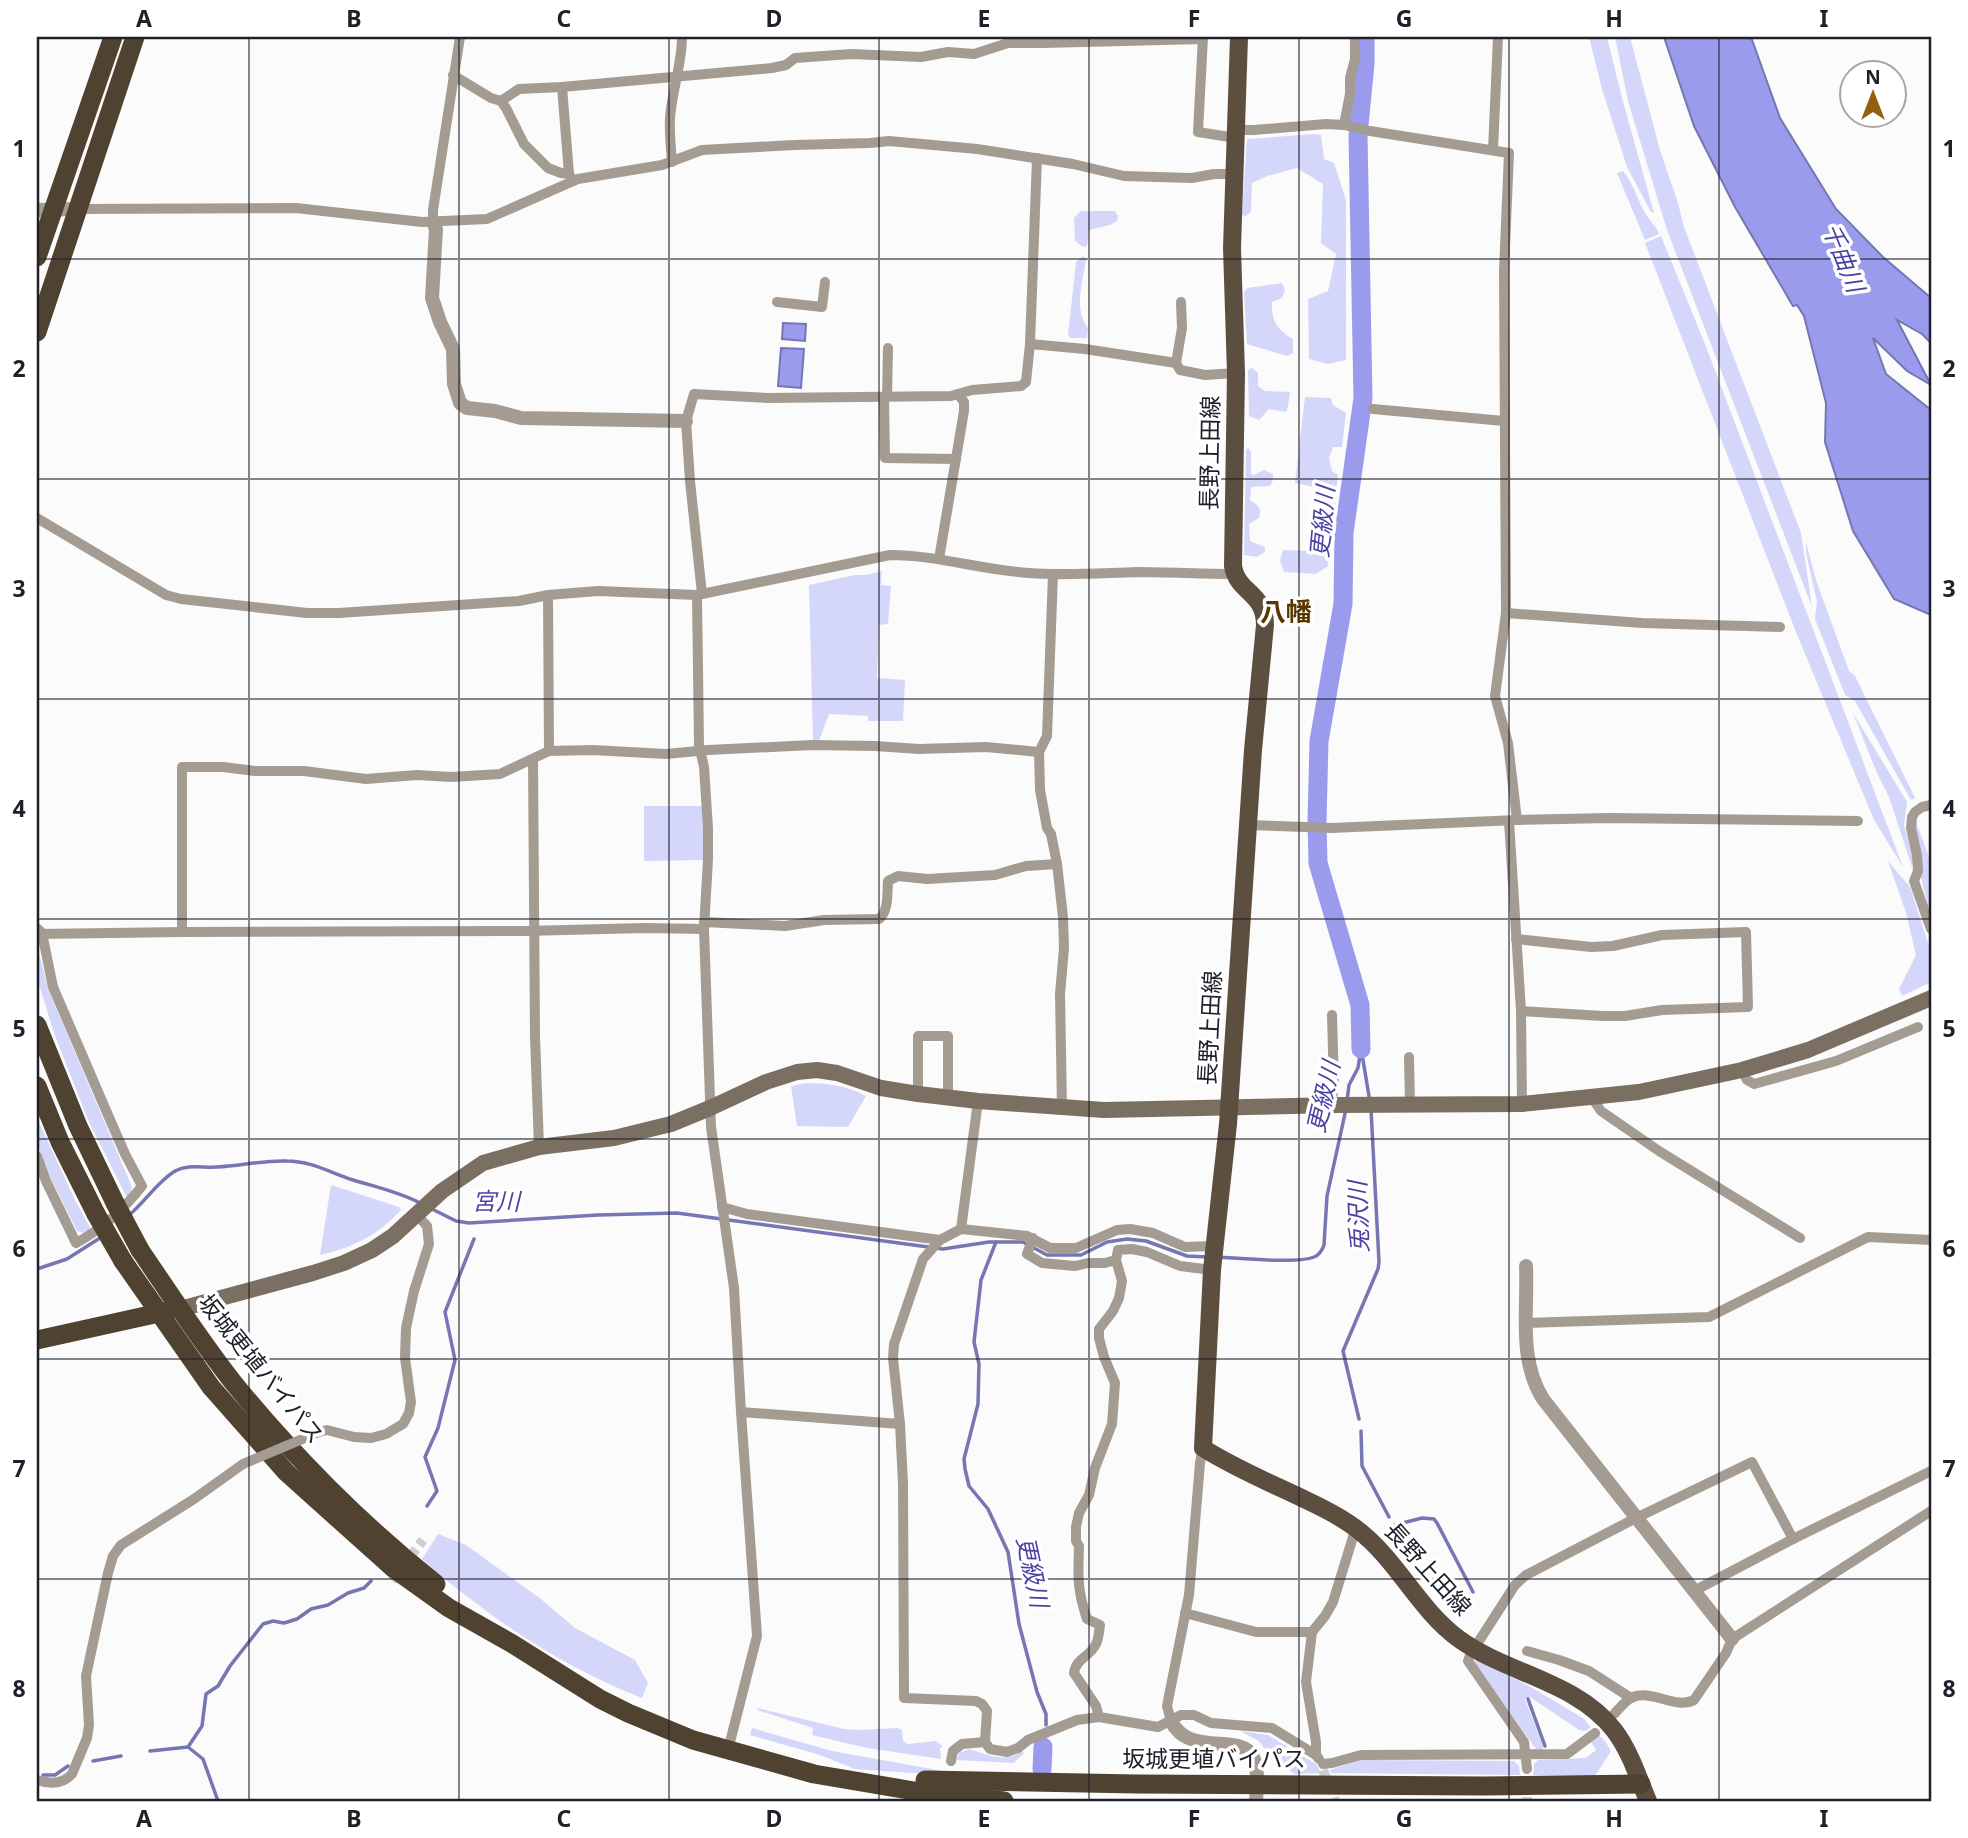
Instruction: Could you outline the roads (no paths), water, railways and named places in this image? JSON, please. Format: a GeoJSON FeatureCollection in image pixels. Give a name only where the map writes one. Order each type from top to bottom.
{"type":"FeatureCollection","features":[{"type":"Feature","properties":{"kind":"highway"},"geometry":{"type":"LineString","coordinates":[[37,257],[45,210],[113,37]]}},
{"type":"Feature","properties":{"kind":"highway"},"geometry":{"type":"LineString","coordinates":[[37,332],[135,37]]}},
{"type":"Feature","properties":{"kind":"highway","name":"坂城更埴バイパス"},"geometry":{"type":"LineString","coordinates":[[37,1025],[73,1114],[140,1250],[232,1381],[304,1462],[399,1555],[511,1643]]}},
{"type":"Feature","properties":{"kind":"highway","name":"坂城更埴バイパス"},"geometry":{"type":"LineString","coordinates":[[37,1086],[60,1142],[122,1261],[211,1387],[286,1472],[393,1568],[449,1608],[600,1699],[694,1740],[814,1774],[854,1782],[1004,1801]]}},
{"type":"Feature","properties":{"kind":"highway"},"geometry":{"type":"LineString","coordinates":[[37,1340],[180,1309]]}},
{"type":"Feature","properties":{"kind":"highway","name":"坂城更埴バイパス"},"geometry":{"type":"LineString","coordinates":[[788,1766],[868,1776],[948,1781],[1256,1793],[1484,1786],[1645,1793]]}},
{"type":"Feature","properties":{"kind":"main road","name":"長野上田線"},"geometry":{"type":"LineString","coordinates":[[1239,37],[1232,248],[1236,373],[1233,566],[1239,582],[1261,604],[1265,619],[1229,1109],[1213,1258],[1203,1448],[1334,1513],[1375,1544],[1433,1615],[1457,1637],[1474,1649],[1563,1690],[1596,1712],[1619,1737],[1645,1793]]}},
{"type":"Feature","properties":{"kind":"main road"},"geometry":{"type":"LineString","coordinates":[[180,1309],[344,1263],[372,1250],[393,1236],[442,1191],[483,1163],[539,1147],[614,1138],[671,1124],[766,1082],[797,1072],[817,1070],[837,1073],[881,1088],[948,1098],[1104,1110],[1522,1104],[1651,1090],[1742,1070],[1808,1050],[1931,998]]}},
{"type":"Feature","properties":{"kind":"street"},"geometry":{"type":"LineString","coordinates":[[460,37],[433,211],[436,229],[432,298],[453,349],[454,384],[460,403],[467,408],[495,411],[521,418],[686,421]]}},
{"type":"Feature","properties":{"kind":"street"},"geometry":{"type":"LineString","coordinates":[[672,162],[670,119],[682,56],[682,37]]}},
{"type":"Feature","properties":{"kind":"street"},"geometry":{"type":"LineString","coordinates":[[1345,125],[1355,58],[1355,37]]}},
{"type":"Feature","properties":{"kind":"street"},"geometry":{"type":"LineString","coordinates":[[1493,150],[1498,37]]}},
{"type":"Feature","properties":{"kind":"street"},"geometry":{"type":"LineString","coordinates":[[501,101],[519,89],[772,68],[786,65],[795,58],[851,54],[921,57],[948,52],[974,54],[989,42],[1203,38],[1198,132],[1236,134],[1325,124],[1345,125],[1509,153],[1504,271],[1506,613],[1495,696],[1508,743],[1521,1011],[1522,1104]]}},
{"type":"Feature","properties":{"kind":"street"},"geometry":{"type":"LineString","coordinates":[[453,75],[491,98],[501,101],[524,144],[548,168],[578,179],[672,162],[702,150],[889,141],[964,147],[1124,176],[1192,178],[1234,174]]}},
{"type":"Feature","properties":{"kind":"street"},"geometry":{"type":"LineString","coordinates":[[562,87],[571,178]]}},
{"type":"Feature","properties":{"kind":"street"},"geometry":{"type":"LineString","coordinates":[[728,1750],[757,1636],[737,1377],[734,1287],[710,1108],[704,925],[708,859],[704,766],[699,745],[699,595],[686,421],[694,394],[768,398],[951,396],[972,390],[1021,386],[1026,382],[1030,344],[1037,159]]}},
{"type":"Feature","properties":{"kind":"street"},"geometry":{"type":"LineString","coordinates":[[45,210],[296,208],[433,222],[487,219],[571,178]]}},
{"type":"Feature","properties":{"kind":"street"},"geometry":{"type":"LineString","coordinates":[[777,302],[822,307],[825,282]]}},
{"type":"Feature","properties":{"kind":"street"},"geometry":{"type":"LineString","coordinates":[[1181,302],[1182,328],[1176,363],[1180,370],[1205,375],[1236,373]]}},
{"type":"Feature","properties":{"kind":"street"},"geometry":{"type":"LineString","coordinates":[[1030,344],[1085,349],[1176,363]]}},
{"type":"Feature","properties":{"kind":"street"},"geometry":{"type":"LineString","coordinates":[[888,348],[885,458],[956,458]]}},
{"type":"Feature","properties":{"kind":"street"},"geometry":{"type":"LineString","coordinates":[[939,559],[964,411],[964,402],[958,394]]}},
{"type":"Feature","properties":{"kind":"street"},"geometry":{"type":"LineString","coordinates":[[1373,409],[1504,421]]}},
{"type":"Feature","properties":{"kind":"street"},"geometry":{"type":"LineString","coordinates":[[37,519],[160,592],[181,599],[307,613],[339,614],[519,601],[548,595],[598,591],[699,595],[890,555],[912,555],[992,569],[1053,574],[1234,574]]}},
{"type":"Feature","properties":{"kind":"street"},"geometry":{"type":"LineString","coordinates":[[1053,574],[1048,736],[1039,752],[1040,790],[1057,864],[1064,937],[1060,1004],[1062,1108]]}},
{"type":"Feature","properties":{"kind":"street"},"geometry":{"type":"LineString","coordinates":[[548,595],[549,751]]}},
{"type":"Feature","properties":{"kind":"street"},"geometry":{"type":"LineString","coordinates":[[1506,613],[1642,623],[1780,626]]}},
{"type":"Feature","properties":{"kind":"street"},"geometry":{"type":"LineString","coordinates":[[182,932],[181,767],[223,766],[254,771],[304,771],[366,779],[500,774],[549,751],[592,750],[666,754],[862,746],[919,749],[986,747],[1039,752]]}},
{"type":"Feature","properties":{"kind":"street"},"geometry":{"type":"LineString","coordinates":[[533,759],[539,1147]]}},
{"type":"Feature","properties":{"kind":"street"},"geometry":{"type":"LineString","coordinates":[[1931,805],[1915,812],[1911,828],[1918,871],[1914,881],[1931,929]]}},
{"type":"Feature","properties":{"kind":"street"},"geometry":{"type":"LineString","coordinates":[[1248,825],[1326,828],[1610,818],[1858,821]]}},
{"type":"Feature","properties":{"kind":"street"},"geometry":{"type":"LineString","coordinates":[[37,1156],[76,1243],[94,1233],[131,1200],[142,1186],[125,1154],[53,987],[38,932],[534,931],[704,925],[785,926],[824,920],[879,919],[884,915],[888,881],[898,876],[927,879],[995,875],[1026,866],[1057,864]]}},
{"type":"Feature","properties":{"kind":"street"},"geometry":{"type":"LineString","coordinates":[[1517,939],[1591,947],[1613,946],[1662,935],[1746,932],[1748,1007],[1662,1010],[1625,1016],[1521,1011]]}},
{"type":"Feature","properties":{"kind":"street"},"geometry":{"type":"LineString","coordinates":[[1332,1015],[1333,1105]]}},
{"type":"Feature","properties":{"kind":"street"},"geometry":{"type":"LineString","coordinates":[[1742,1070],[1747,1080],[1754,1084],[1836,1061],[1918,1027]]}},
{"type":"Feature","properties":{"kind":"street"},"geometry":{"type":"LineString","coordinates":[[918,1094],[918,1037],[948,1037],[948,1098]]}},
{"type":"Feature","properties":{"kind":"street"},"geometry":{"type":"LineString","coordinates":[[1409,1057],[1410,1105]]}},
{"type":"Feature","properties":{"kind":"street"},"geometry":{"type":"LineString","coordinates":[[1592,1098],[1601,1111],[1659,1151],[1800,1238]]}},
{"type":"Feature","properties":{"kind":"street"},"geometry":{"type":"LineString","coordinates":[[961,1229],[978,1101]]}},
{"type":"Feature","properties":{"kind":"street"},"geometry":{"type":"LineString","coordinates":[[37,1780],[57,1783],[68,1778],[88,1738],[88,1663],[113,1556],[121,1545],[243,1464],[327,1430],[371,1438],[386,1434],[403,1424],[411,1402],[405,1358],[406,1328],[429,1244],[423,1209]]}},
{"type":"Feature","properties":{"kind":"street"},"geometry":{"type":"LineString","coordinates":[[723,1209],[939,1241]]}},
{"type":"Feature","properties":{"kind":"street"},"geometry":{"type":"LineString","coordinates":[[1213,1258],[1153,1233],[1130,1229],[1117,1230],[1076,1248],[1050,1248],[1027,1236],[961,1229],[939,1241],[923,1259],[894,1344],[893,1358],[903,1484],[904,1698],[976,1701],[982,1704],[987,1711],[985,1742],[990,1749],[1006,1752],[1077,1720],[1099,1717],[1158,1727],[1181,1715],[1194,1716],[1211,1723],[1272,1728],[1321,1763],[1332,1763],[1361,1755],[1567,1754],[1595,1733]]}},
{"type":"Feature","properties":{"kind":"street"},"geometry":{"type":"LineString","coordinates":[[1526,1323],[1709,1317],[1868,1237],[1931,1240]]}},
{"type":"Feature","properties":{"kind":"street"},"geometry":{"type":"LineString","coordinates":[[1032,1239],[1027,1254],[1042,1263],[1076,1266],[1116,1261]]}},
{"type":"Feature","properties":{"kind":"street"},"geometry":{"type":"LineString","coordinates":[[1099,1717],[1096,1706],[1074,1673],[1079,1659],[1095,1646],[1100,1625],[1087,1619],[1080,1600],[1076,1527],[1112,1424],[1115,1382],[1104,1357],[1099,1329],[1114,1311],[1119,1298],[1122,1281],[1116,1261],[1118,1250],[1147,1252],[1180,1266],[1213,1258]]}},
{"type":"Feature","properties":{"kind":"street"},"geometry":{"type":"LineString","coordinates":[[1526,1266],[1527,1361],[1535,1387],[1732,1639]]}},
{"type":"Feature","properties":{"kind":"street"},"geometry":{"type":"LineString","coordinates":[[741,1412],[900,1424]]}},
{"type":"Feature","properties":{"kind":"street"},"geometry":{"type":"LineString","coordinates":[[1203,1448],[1185,1613],[1167,1706],[1175,1730],[1190,1740],[1239,1746],[1249,1751],[1256,1768],[1256,1793]]}},
{"type":"Feature","properties":{"kind":"street"},"geometry":{"type":"LineString","coordinates":[[1527,1769],[1524,1742],[1468,1663],[1474,1649],[1516,1585],[1526,1575],[1752,1462],[1793,1539]]}},
{"type":"Feature","properties":{"kind":"street"},"geometry":{"type":"LineString","coordinates":[[1694,1591],[1931,1471]]}},
{"type":"Feature","properties":{"kind":"street"},"geometry":{"type":"LineString","coordinates":[[1614,1714],[1631,1698],[1646,1695],[1687,1703],[1694,1700],[1726,1653],[1732,1639],[1931,1511]]}},
{"type":"Feature","properties":{"kind":"street"},"geometry":{"type":"LineString","coordinates":[[1321,1763],[1306,1682],[1312,1632],[1333,1602],[1353,1537],[1359,1530]]}},
{"type":"Feature","properties":{"kind":"street"},"geometry":{"type":"LineString","coordinates":[[1185,1613],[1256,1632],[1312,1632]]}},
{"type":"Feature","properties":{"kind":"street"},"geometry":{"type":"LineString","coordinates":[[1527,1651],[1589,1671],[1631,1698]]}},
{"type":"Feature","properties":{"kind":"street"},"geometry":{"type":"LineString","coordinates":[[951,1762],[953,1751],[962,1744],[985,1742]]}},
{"type":"Feature","properties":{"kind":"water","name":"千曲川"},"geometry":{"type":"Polygon","coordinates":[[[1664,37],[1751,37],[1780,118],[1836,209],[1883,257],[1931,298],[1931,343],[1922,334],[1897,320],[1931,385],[1907,371],[1873,338],[1886,374],[1931,410],[1931,615],[1894,599],[1853,531],[1825,442],[1826,403],[1804,316],[1797,305],[1793,306],[1735,207],[1694,126],[1664,37]]]}},
{"type":"Feature","properties":{"kind":"water"},"geometry":{"type":"Polygon","coordinates":[[[783,323],[806,324],[805,341],[782,339],[783,323]]]}},
{"type":"Feature","properties":{"kind":"water"},"geometry":{"type":"Polygon","coordinates":[[[781,348],[804,349],[801,388],[778,386],[781,348]]]}},
{"type":"Feature","properties":{"kind":"waterway","name":"更級川"},"geometry":{"type":"LineString","coordinates":[[1361,1049],[1360,1005],[1318,863],[1317,821],[1319,741],[1343,604],[1344,533],[1363,398],[1358,135],[1365,37]]}},
{"type":"Feature","properties":{"kind":"waterway","name":"更級川"},"geometry":{"type":"LineString","coordinates":[[1347,1101],[1349,1085],[1358,1068],[1361,1049]]}},
{"type":"Feature","properties":{"kind":"waterway","name":"兎沢川"},"geometry":{"type":"LineString","coordinates":[[1362,1054],[1370,1102]]}},
{"type":"Feature","properties":{"kind":"waterway","name":"更級川"},"geometry":{"type":"LineString","coordinates":[[1218,1257],[1295,1260],[1314,1257],[1320,1252],[1324,1245],[1327,1196],[1346,1109]]}},
{"type":"Feature","properties":{"kind":"waterway","name":"兎沢川"},"geometry":{"type":"LineString","coordinates":[[1359,1419],[1343,1351],[1379,1262],[1371,1109]]}},
{"type":"Feature","properties":{"kind":"waterway","name":"宮川"},"geometry":{"type":"LineString","coordinates":[[128,1216],[162,1181],[180,1169],[278,1161],[313,1165],[420,1203]]}},
{"type":"Feature","properties":{"kind":"waterway","name":"宮川"},"geometry":{"type":"LineString","coordinates":[[430,1208],[456,1221],[469,1223],[677,1213],[943,1249],[989,1242],[1023,1242],[1047,1255],[1081,1255],[1107,1242],[1127,1239],[1146,1241],[1187,1256],[1207,1257]]}},
{"type":"Feature","properties":{"kind":"waterway","name":"宮川"},"geometry":{"type":"LineString","coordinates":[[37,1269],[67,1259],[100,1238]]}},
{"type":"Feature","properties":{"kind":"waterway"},"geometry":{"type":"LineString","coordinates":[[427,1506],[437,1491],[425,1457],[438,1428],[455,1360],[445,1312],[474,1239]]}},
{"type":"Feature","properties":{"kind":"waterway","name":"更級川"},"geometry":{"type":"LineString","coordinates":[[996,1242],[981,1280],[974,1342],[979,1364],[978,1404],[964,1459],[965,1469],[969,1486],[988,1509],[1008,1552],[1019,1624],[1037,1692],[1046,1714],[1046,1725]]}},
{"type":"Feature","properties":{"kind":"waterway","name":"兎沢川"},"geometry":{"type":"LineString","coordinates":[[1361,1431],[1362,1466],[1389,1517]]}},
{"type":"Feature","properties":{"kind":"waterway","name":"兎沢川"},"geometry":{"type":"LineString","coordinates":[[1395,1525],[1422,1518],[1434,1519],[1473,1592]]}},
{"type":"Feature","properties":{"kind":"waterway"},"geometry":{"type":"LineString","coordinates":[[188,1747],[202,1726],[206,1694],[218,1686],[263,1624],[297,1619],[311,1609],[328,1605],[348,1593],[364,1588],[371,1581]]}},
{"type":"Feature","properties":{"kind":"waterway","name":"兎沢川"},"geometry":{"type":"LineString","coordinates":[[1528,1699],[1545,1746]]}},
{"type":"Feature","properties":{"kind":"waterway"},"geometry":{"type":"LineString","coordinates":[[188,1747],[203,1759],[218,1801]]}},
{"type":"Feature","properties":{"kind":"waterway"},"geometry":{"type":"LineString","coordinates":[[150,1751],[188,1747]]}},
{"type":"Feature","properties":{"kind":"waterway","name":"更級川"},"geometry":{"type":"LineString","coordinates":[[1042,1769],[1043,1747]]}},
{"type":"Feature","properties":{"kind":"waterway"},"geometry":{"type":"LineString","coordinates":[[93,1761],[121,1756]]}},
{"type":"Feature","properties":{"kind":"waterway"},"geometry":{"type":"LineString","coordinates":[[43,1775],[55,1775],[68,1766]]}},
{"type":"Feature","properties":{"kind":"tunnel"},"geometry":{"type":"LineString","coordinates":[[392,1581],[423,1540]]}},
{"type":"Feature","properties":{"kind":"tunnel"},"geometry":{"type":"LineString","coordinates":[[1323,1770],[1335,1801]]}},
{"type":"Feature","properties":{"kind":"tunnel"},"geometry":{"type":"LineString","coordinates":[[1527,1782],[1527,1801]]}},
{"type":"Feature","properties":{"kind":"district","name":"八幡"},"geometry":{"type":"Point","coordinates":[1286,612]}}]}
